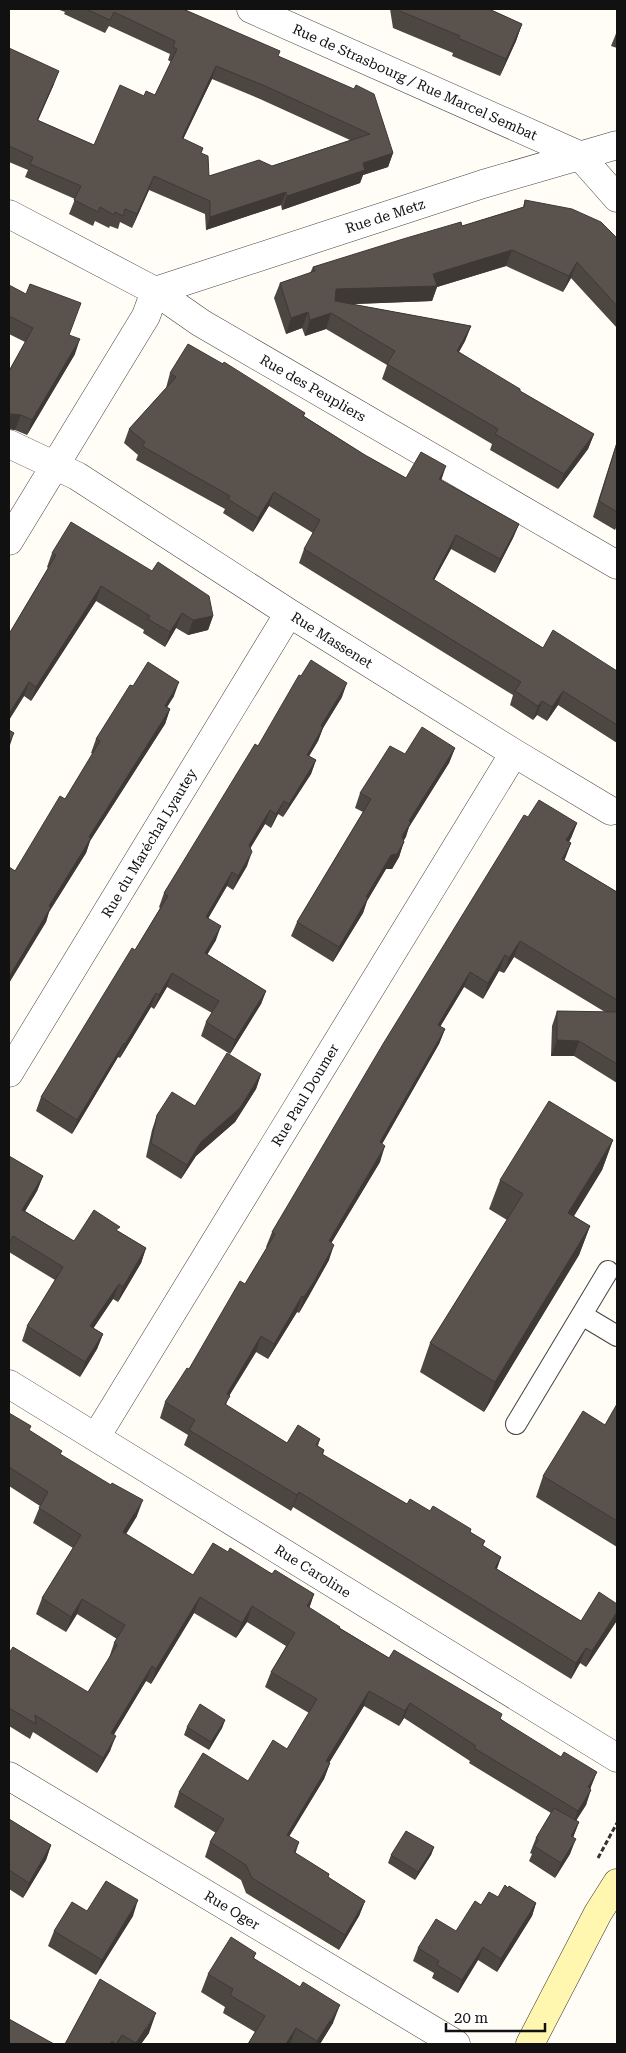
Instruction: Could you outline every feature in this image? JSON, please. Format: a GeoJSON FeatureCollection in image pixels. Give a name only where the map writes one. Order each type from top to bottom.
{"type":"FeatureCollection","features":[{"type":"Feature","properties":{"kind":"main road"},"geometry":{"type":"LineString","coordinates":[[530,2044],[598,1913],[617,1882]]}},
{"type":"Feature","properties":{"kind":"street","name":"Rue de Strasbourg / Rue Marcel Sembat"},"geometry":{"type":"LineString","coordinates":[[251,9],[578,155]]}},
{"type":"Feature","properties":{"kind":"street","name":"Rue de Metz"},"geometry":{"type":"LineString","coordinates":[[155,290],[483,184],[617,144]]}},
{"type":"Feature","properties":{"kind":"street"},"geometry":{"type":"LineString","coordinates":[[578,155],[617,198]]}},
{"type":"Feature","properties":{"kind":"street","name":"Rue des Peupliers"},"geometry":{"type":"LineString","coordinates":[[9,214],[155,290],[202,324],[617,565]]}},
{"type":"Feature","properties":{"kind":"street"},"geometry":{"type":"LineString","coordinates":[[9,541],[146,316],[155,290]]}},
{"type":"Feature","properties":{"kind":"street","name":"Rue Massenet"},"geometry":{"type":"LineString","coordinates":[[9,444],[77,476],[289,613],[611,811]]}},
{"type":"Feature","properties":{"kind":"street","name":"Rue du Maréchal Lyautey"},"geometry":{"type":"LineString","coordinates":[[9,1073],[289,613]]}},
{"type":"Feature","properties":{"kind":"street","name":"Rue Paul Doumer"},"geometry":{"type":"LineString","coordinates":[[96,1437],[514,753]]}},
{"type":"Feature","properties":{"kind":"street","name":"Rue Caroline"},"geometry":{"type":"LineString","coordinates":[[9,1384],[617,1758]]}},
{"type":"Feature","properties":{"kind":"street","name":"Rue Oger"},"geometry":{"type":"LineString","coordinates":[[9,1776],[456,2044]]}},
{"type":"Feature","properties":{"kind":"lane"},"geometry":{"type":"LineString","coordinates":[[516,1424],[608,1271]]}},
{"type":"Feature","properties":{"kind":"lane"},"geometry":{"type":"LineString","coordinates":[[582,1315],[617,1336]]}},
{"type":"Feature","properties":{"kind":"building"},"geometry":{"type":"Polygon","coordinates":[[[86,9],[183,9],[280,51],[278,56],[354,89],[356,85],[374,94],[393,153],[363,163],[365,170],[287,196],[286,192],[210,217],[210,201],[154,176],[137,214],[125,209],[123,216],[115,212],[114,215],[100,207],[98,212],[74,200],[81,186],[30,164],[33,157],[9,146],[9,48],[59,71],[37,120],[94,145],[120,85],[144,96],[146,91],[155,95],[177,49],[173,47],[175,41],[114,12],[110,20],[86,9]],[[216,66],[182,138],[203,148],[201,153],[208,156],[209,176],[259,160],[272,166],[370,134],[216,66]]]}},
{"type":"Feature","properties":{"kind":"building"},"geometry":{"type":"Polygon","coordinates":[[[399,9],[489,9],[522,24],[506,59],[399,9]]]}},
{"type":"Feature","properties":{"kind":"building"},"geometry":{"type":"Polygon","coordinates":[[[525,200],[572,209],[601,222],[617,238],[617,306],[577,262],[569,276],[512,250],[433,274],[437,286],[336,289],[335,301],[471,326],[457,351],[520,389],[520,391],[594,434],[564,474],[495,434],[498,429],[387,364],[395,351],[331,313],[310,320],[308,312],[291,318],[280,283],[315,271],[313,267],[461,222],[462,226],[524,207],[525,200]]]}},
{"type":"Feature","properties":{"kind":"building"},"geometry":{"type":"Polygon","coordinates":[[[30,284],[81,303],[69,335],[80,339],[32,420],[21,415],[9,413],[9,371],[33,328],[9,316],[9,285],[26,294],[30,284]]]}},
{"type":"Feature","properties":{"kind":"building"},"geometry":{"type":"Polygon","coordinates":[[[188,344],[223,364],[224,362],[305,413],[303,416],[406,478],[421,452],[446,466],[439,479],[519,524],[500,559],[456,535],[433,579],[543,648],[553,630],[617,671],[617,725],[563,691],[552,707],[542,701],[538,706],[515,691],[521,682],[304,549],[320,520],[274,492],[258,518],[228,499],[230,496],[142,446],[145,442],[129,429],[176,377],[170,373],[188,344]]]}},
{"type":"Feature","properties":{"kind":"building"},"geometry":{"type":"Polygon","coordinates":[[[617,443],[617,512],[599,501],[617,443]]]}},
{"type":"Feature","properties":{"kind":"building"},"geometry":{"type":"Polygon","coordinates":[[[71,522],[152,571],[158,562],[209,596],[213,616],[193,620],[182,613],[170,632],[148,619],[150,616],[101,586],[36,687],[29,682],[9,714],[9,634],[56,555],[52,553],[71,522]]]}},
{"type":"Feature","properties":{"kind":"building"},"geometry":{"type":"Polygon","coordinates":[[[311,660],[347,683],[321,726],[323,727],[307,755],[316,760],[289,804],[284,801],[276,814],[270,810],[249,845],[252,852],[238,876],[232,872],[206,917],[221,926],[205,953],[266,991],[235,1040],[206,1022],[219,1001],[172,973],[159,995],[156,993],[77,1120],[41,1097],[132,948],[135,950],[168,896],[164,893],[255,744],[258,746],[299,675],[301,676],[311,660]]]}},
{"type":"Feature","properties":{"kind":"building"},"geometry":{"type":"Polygon","coordinates":[[[148,662],[179,682],[165,706],[170,709],[89,837],[91,838],[49,906],[51,907],[9,977],[9,867],[15,871],[60,796],[65,799],[100,741],[96,739],[130,685],[133,686],[148,662]]]}},
{"type":"Feature","properties":{"kind":"building"},"geometry":{"type":"Polygon","coordinates":[[[422,727],[455,748],[409,821],[411,822],[402,836],[404,842],[397,854],[391,855],[339,947],[297,922],[371,799],[360,793],[390,746],[405,754],[422,727]]]}},
{"type":"Feature","properties":{"kind":"building"},"geometry":{"type":"Polygon","coordinates":[[[9,730],[14,733],[9,742],[9,730]]]}},
{"type":"Feature","properties":{"kind":"building"},"geometry":{"type":"Polygon","coordinates":[[[539,800],[577,823],[566,840],[571,843],[562,859],[617,892],[617,1000],[520,941],[509,958],[505,955],[488,983],[470,972],[438,1025],[445,1029],[380,1142],[385,1146],[329,1241],[334,1245],[315,1280],[304,1297],[302,1296],[274,1344],[261,1336],[227,1394],[230,1396],[225,1404],[287,1443],[298,1425],[320,1439],[316,1445],[324,1450],[322,1454],[407,1504],[410,1499],[430,1511],[433,1506],[471,1529],[470,1532],[485,1541],[482,1545],[501,1557],[495,1568],[581,1621],[599,1592],[617,1604],[617,1612],[592,1651],[586,1648],[576,1663],[299,1492],[297,1495],[189,1430],[195,1420],[165,1402],[187,1368],[189,1369],[240,1281],[245,1284],[275,1234],[272,1232],[383,1044],[524,815],[528,817],[539,800]]]}},
{"type":"Feature","properties":{"kind":"building"},"geometry":{"type":"Polygon","coordinates":[[[557,1011],[617,1012],[617,1064],[579,1041],[557,1040],[557,1011]]]}},
{"type":"Feature","properties":{"kind":"building"},"geometry":{"type":"Polygon","coordinates":[[[227,1053],[261,1074],[240,1108],[201,1142],[187,1165],[151,1143],[157,1115],[172,1092],[195,1106],[227,1053]]]}},
{"type":"Feature","properties":{"kind":"building"},"geometry":{"type":"Polygon","coordinates":[[[549,1101],[613,1140],[568,1213],[590,1226],[495,1382],[430,1343],[523,1194],[500,1180],[549,1101]]]}},
{"type":"Feature","properties":{"kind":"building"},"geometry":{"type":"Polygon","coordinates":[[[9,1156],[43,1176],[22,1210],[74,1241],[94,1210],[120,1227],[116,1230],[146,1248],[123,1287],[119,1284],[90,1326],[103,1334],[85,1362],[27,1326],[63,1267],[13,1236],[9,1243],[9,1156]]]}},
{"type":"Feature","properties":{"kind":"building"},"geometry":{"type":"Polygon","coordinates":[[[617,1404],[617,1521],[543,1476],[583,1411],[605,1425],[617,1404]]]}},
{"type":"Feature","properties":{"kind":"building"},"geometry":{"type":"Polygon","coordinates":[[[9,1413],[31,1426],[29,1430],[62,1451],[60,1454],[111,1485],[112,1483],[143,1500],[123,1532],[193,1575],[213,1543],[228,1552],[230,1548],[272,1574],[275,1570],[314,1594],[307,1606],[339,1628],[389,1658],[394,1650],[502,1714],[500,1719],[561,1757],[564,1752],[597,1772],[588,1787],[591,1790],[578,1811],[474,1748],[476,1746],[410,1703],[405,1711],[369,1691],[326,1761],[330,1763],[287,1835],[299,1842],[294,1852],[329,1874],[328,1877],[365,1901],[345,1935],[252,1878],[246,1865],[210,1842],[224,1819],[179,1792],[203,1753],[248,1781],[273,1740],[287,1749],[317,1699],[271,1672],[295,1633],[252,1606],[242,1623],[200,1597],[156,1669],[152,1666],[111,1733],[116,1736],[103,1758],[35,1715],[36,1724],[9,1708],[9,1653],[13,1647],[88,1692],[117,1645],[114,1643],[125,1625],[82,1599],[71,1617],[42,1598],[81,1535],[39,1508],[48,1492],[9,1467],[9,1413]]]}},
{"type":"Feature","properties":{"kind":"building"},"geometry":{"type":"Polygon","coordinates":[[[200,1704],[225,1720],[211,1742],[187,1727],[200,1704]]]}},
{"type":"Feature","properties":{"kind":"building"},"geometry":{"type":"Polygon","coordinates":[[[554,1808],[579,1822],[571,1836],[576,1839],[561,1863],[534,1846],[538,1840],[536,1838],[554,1808]]]}},
{"type":"Feature","properties":{"kind":"building"},"geometry":{"type":"Polygon","coordinates":[[[9,1819],[51,1845],[29,1883],[9,1870],[9,1819]]]}},
{"type":"Feature","properties":{"kind":"building"},"geometry":{"type":"Polygon","coordinates":[[[406,1831],[434,1847],[418,1872],[391,1855],[406,1831]]]}},
{"type":"Feature","properties":{"kind":"building"},"geometry":{"type":"Polygon","coordinates":[[[106,1881],[138,1900],[102,1960],[54,1931],[72,1902],[87,1911],[106,1881]]]}},
{"type":"Feature","properties":{"kind":"building"},"geometry":{"type":"Polygon","coordinates":[[[505,1885],[536,1903],[501,1959],[483,1947],[462,1980],[437,1965],[439,1961],[418,1948],[436,1919],[456,1931],[475,1901],[481,1905],[489,1892],[498,1897],[505,1885]]]}},
{"type":"Feature","properties":{"kind":"building"},"geometry":{"type":"Polygon","coordinates":[[[231,1937],[256,1953],[253,1958],[300,1987],[303,1982],[340,2005],[317,2041],[296,2028],[286,2044],[248,2044],[265,2016],[230,1995],[233,1989],[208,1974],[231,1937]]]}},
{"type":"Feature","properties":{"kind":"building"},"geometry":{"type":"Polygon","coordinates":[[[100,1979],[156,2013],[136,2043],[122,2035],[116,2044],[112,2041],[110,2044],[65,2044],[100,1979]]]}},
{"type":"Feature","properties":{"kind":"building"},"geometry":{"type":"Polygon","coordinates":[[[9,2019],[54,2044],[9,2044],[9,2019]]]}}]}
